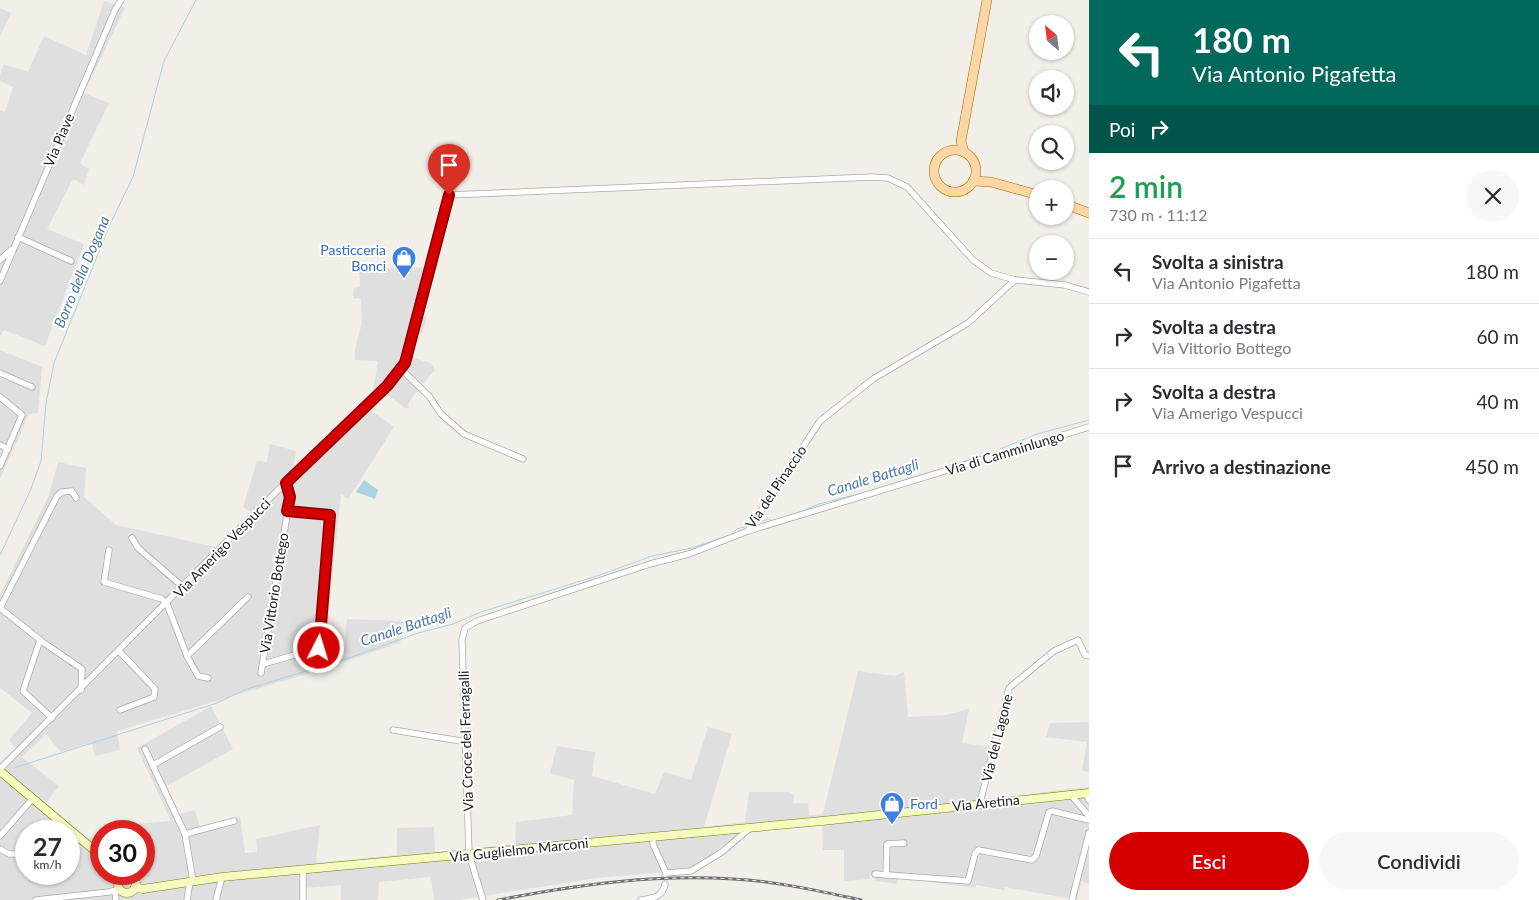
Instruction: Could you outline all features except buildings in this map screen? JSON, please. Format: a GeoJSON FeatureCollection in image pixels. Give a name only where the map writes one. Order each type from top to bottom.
{"type":"FeatureCollection","features":[{"type":"Feature","properties":{"kind":"main road"},"geometry":{"type":"LineString","coordinates":[[964,152],[962,141],[987,0]]}},
{"type":"Feature","properties":{"kind":"main road"},"geometry":{"type":"LineString","coordinates":[[953,150],[964,152],[973,161],[975,177],[963,191],[949,191],[938,183],[934,169],[940,156],[953,150],[962,141]]}},
{"type":"Feature","properties":{"kind":"main road"},"geometry":{"type":"LineString","coordinates":[[975,177],[1029,193]]}},
{"type":"Feature","properties":{"kind":"main road"},"geometry":{"type":"LineString","coordinates":[[1074,207],[1089,213]]}},
{"type":"Feature","properties":{"kind":"street","name":"Via Piave"},"geometry":{"type":"LineString","coordinates":[[0,281],[12,248],[115,10],[122,0]]}},
{"type":"Feature","properties":{"kind":"street","name":"Via Amerigo Vespucci"},"geometry":{"type":"LineString","coordinates":[[0,770],[286,483],[387,386],[405,363],[449,195],[872,176],[888,178],[907,187],[984,270],[1015,280]]}},
{"type":"Feature","properties":{"kind":"street"},"geometry":{"type":"LineString","coordinates":[[18,237],[71,261]]}},
{"type":"Feature","properties":{"kind":"street"},"geometry":{"type":"LineString","coordinates":[[0,260],[12,248]]}},
{"type":"Feature","properties":{"kind":"street"},"geometry":{"type":"LineString","coordinates":[[1015,280],[1065,285],[1089,292]]}},
{"type":"Feature","properties":{"kind":"street","name":"Via del Pinaccio"},"geometry":{"type":"LineString","coordinates":[[465,628],[477,621],[650,564],[689,554],[748,531],[820,421],[873,379],[968,323],[1015,280]]}},
{"type":"Feature","properties":{"kind":"street"},"geometry":{"type":"LineString","coordinates":[[401,368],[429,396],[441,414],[464,434],[523,459]]}},
{"type":"Feature","properties":{"kind":"street"},"geometry":{"type":"LineString","coordinates":[[0,373],[32,387]]}},
{"type":"Feature","properties":{"kind":"street"},"geometry":{"type":"LineString","coordinates":[[0,397],[22,415],[0,466]]}},
{"type":"Feature","properties":{"kind":"street","name":"Via di Camminlungo"},"geometry":{"type":"LineString","coordinates":[[748,531],[1089,427]]}},
{"type":"Feature","properties":{"kind":"street"},"geometry":{"type":"LineString","coordinates":[[0,445],[8,448]]}},
{"type":"Feature","properties":{"kind":"street","name":"Via Vittorio Bottego"},"geometry":{"type":"LineString","coordinates":[[262,673],[290,497],[286,483]]}},
{"type":"Feature","properties":{"kind":"street"},"geometry":{"type":"LineString","coordinates":[[76,498],[72,491],[68,490],[57,496],[1,604],[2,611],[82,669],[81,690]]}},
{"type":"Feature","properties":{"kind":"street"},"geometry":{"type":"LineString","coordinates":[[263,664],[319,648],[330,515],[287,511]]}},
{"type":"Feature","properties":{"kind":"street"},"geometry":{"type":"LineString","coordinates":[[132,538],[138,548],[183,587]]}},
{"type":"Feature","properties":{"kind":"street"},"geometry":{"type":"LineString","coordinates":[[109,550],[104,582],[162,599],[167,604],[187,656],[198,676],[208,678]]}},
{"type":"Feature","properties":{"kind":"street"},"geometry":{"type":"LineString","coordinates":[[187,656],[248,597]]}},
{"type":"Feature","properties":{"kind":"street","name":"Via Croce del Ferragalli"},"geometry":{"type":"LineString","coordinates":[[465,628],[462,640],[467,742],[469,854],[483,900]]}},
{"type":"Feature","properties":{"kind":"street"},"geometry":{"type":"LineString","coordinates":[[40,640],[23,691],[52,718]]}},
{"type":"Feature","properties":{"kind":"street","name":"Via del Lagone"},"geometry":{"type":"LineString","coordinates":[[980,803],[1009,688],[1054,651],[1078,640],[1085,655],[1089,656]]}},
{"type":"Feature","properties":{"kind":"street"},"geometry":{"type":"LineString","coordinates":[[120,651],[155,689],[154,697],[120,710]]}},
{"type":"Feature","properties":{"kind":"street"},"geometry":{"type":"LineString","coordinates":[[153,765],[220,727]]}},
{"type":"Feature","properties":{"kind":"street"},"geometry":{"type":"LineString","coordinates":[[394,730],[467,742]]}},
{"type":"Feature","properties":{"kind":"street"},"geometry":{"type":"LineString","coordinates":[[145,749],[185,834],[191,881],[187,900]]}},
{"type":"Feature","properties":{"kind":"street"},"geometry":{"type":"LineString","coordinates":[[0,770],[58,820]]}},
{"type":"Feature","properties":{"kind":"street"},"geometry":{"type":"LineString","coordinates":[[1070,794],[1088,795],[1082,807]]}},
{"type":"Feature","properties":{"kind":"street"},"geometry":{"type":"LineString","coordinates":[[1070,794],[1089,818]]}},
{"type":"Feature","properties":{"kind":"street","name":"Via Aretina"},"geometry":{"type":"LineString","coordinates":[[903,812],[1070,794]]}},
{"type":"Feature","properties":{"kind":"street"},"geometry":{"type":"LineString","coordinates":[[0,836],[33,798]]}},
{"type":"Feature","properties":{"kind":"street"},"geometry":{"type":"LineString","coordinates":[[875,874],[968,881],[975,854],[978,850],[1032,860],[1036,856],[1048,812],[1052,811],[1089,818]]}},
{"type":"Feature","properties":{"kind":"street","name":"Via Guglielmo Marconi"},"geometry":{"type":"LineString","coordinates":[[135,887],[144,889],[222,877],[303,871],[903,812]]}},
{"type":"Feature","properties":{"kind":"street"},"geometry":{"type":"LineString","coordinates":[[185,834],[234,821]]}},
{"type":"Feature","properties":{"kind":"street"},"geometry":{"type":"LineString","coordinates":[[653,837],[653,844],[666,874],[691,871],[722,852],[750,828]]}},
{"type":"Feature","properties":{"kind":"street"},"geometry":{"type":"LineString","coordinates":[[1072,900],[1089,833]]}},
{"type":"Feature","properties":{"kind":"street"},"geometry":{"type":"LineString","coordinates":[[80,838],[90,847]]}},
{"type":"Feature","properties":{"kind":"street"},"geometry":{"type":"LineString","coordinates":[[886,875],[887,844],[904,843]]}},
{"type":"Feature","properties":{"kind":"street"},"geometry":{"type":"LineString","coordinates":[[0,850],[9,854],[15,854]]}},
{"type":"Feature","properties":{"kind":"street"},"geometry":{"type":"LineString","coordinates":[[302,900],[303,871]]}},
{"type":"Feature","properties":{"kind":"street"},"geometry":{"type":"LineString","coordinates":[[216,900],[222,877]]}},
{"type":"Feature","properties":{"kind":"street"},"geometry":{"type":"LineString","coordinates":[[641,900],[658,896],[664,890],[666,884]]}},
{"type":"Feature","properties":{"kind":"street"},"geometry":{"type":"LineString","coordinates":[[116,900],[119,885]]}},
{"type":"Feature","properties":{"kind":"street"},"geometry":{"type":"LineString","coordinates":[[36,900],[118,890],[128,892],[135,887]]}},
{"type":"Feature","properties":{"kind":"shaded area"},"geometry":{"type":"Polygon","coordinates":[[[104,1],[125,8],[84,93],[109,103],[80,163],[89,169],[84,185],[73,179],[47,229],[84,244],[45,346],[4,330],[0,336],[0,110],[5,112],[13,87],[0,81],[0,75],[4,64],[28,72],[44,36],[86,55],[104,1]]]}},
{"type":"Feature","properties":{"kind":"shaded area"},"geometry":{"type":"Polygon","coordinates":[[[0,8],[11,13],[0,37],[0,8]]]}},
{"type":"Feature","properties":{"kind":"shaded area"},"geometry":{"type":"Polygon","coordinates":[[[434,267],[421,316],[427,317],[422,334],[416,334],[413,358],[431,363],[435,370],[418,389],[420,391],[416,392],[408,404],[409,408],[405,408],[384,392],[369,409],[394,427],[348,499],[341,494],[325,650],[344,650],[347,619],[405,621],[400,643],[326,668],[117,731],[120,750],[95,756],[92,742],[61,752],[46,734],[22,757],[59,786],[46,803],[66,820],[15,820],[15,885],[80,885],[80,831],[90,838],[90,885],[155,885],[155,822],[171,821],[137,748],[211,706],[233,749],[167,786],[179,814],[195,810],[200,828],[240,816],[245,853],[257,852],[256,839],[320,825],[316,863],[397,855],[397,828],[434,827],[435,852],[515,844],[516,822],[572,815],[574,780],[550,773],[557,746],[595,752],[592,776],[655,794],[664,772],[691,780],[708,727],[732,734],[704,827],[745,822],[749,792],[789,792],[794,795],[793,803],[808,803],[809,815],[823,814],[858,671],[894,676],[904,672],[908,717],[946,715],[969,709],[962,743],[994,747],[984,799],[1089,787],[1089,884],[1082,881],[1077,900],[1005,887],[1004,890],[976,885],[975,888],[898,878],[897,884],[875,881],[875,876],[870,876],[870,879],[844,881],[844,850],[823,850],[822,823],[745,830],[690,870],[597,878],[458,900],[434,900],[431,877],[379,882],[378,900],[341,900],[341,885],[306,888],[305,900],[0,900],[0,762],[16,748],[9,740],[32,713],[0,688],[0,595],[49,495],[58,462],[86,468],[84,497],[116,525],[216,547],[252,512],[243,507],[257,461],[267,462],[270,444],[296,451],[292,473],[373,392],[378,361],[355,360],[355,349],[362,323],[361,299],[353,298],[354,288],[360,287],[359,269],[434,267]]]}},
{"type":"Feature","properties":{"kind":"shaded area"},"geometry":{"type":"Polygon","coordinates":[[[0,350],[42,367],[38,413],[29,414],[0,479],[0,350]]]}},
{"type":"Feature","properties":{"kind":"shaded area"},"geometry":{"type":"Polygon","coordinates":[[[1089,722],[1089,773],[1082,770],[1087,742],[1046,737],[1050,723],[1089,722]]]}},
{"type":"Feature","properties":{"kind":"water"},"geometry":{"type":"Polygon","coordinates":[[[364,480],[378,490],[375,499],[356,492],[364,480]]]}},
{"type":"Feature","properties":{"kind":"waterway","name":"Borro della Dogana"},"geometry":{"type":"LineString","coordinates":[[0,555],[31,489],[41,461],[46,403],[54,363],[111,222],[133,177],[164,61],[196,0]]}},
{"type":"Feature","properties":{"kind":"waterway","name":"Canale Battagli"},"geometry":{"type":"LineString","coordinates":[[1000,449],[1037,434],[1089,420]]}},
{"type":"Feature","properties":{"kind":"waterway","name":"Canale Battagli"},"geometry":{"type":"LineString","coordinates":[[889,485],[991,453]]}},
{"type":"Feature","properties":{"kind":"waterway","name":"Canale Battagli"},"geometry":{"type":"LineString","coordinates":[[796,514],[819,504],[878,489]]}},
{"type":"Feature","properties":{"kind":"waterway","name":"Canale Battagli"},"geometry":{"type":"LineString","coordinates":[[761,522],[768,519],[773,521]]}},
{"type":"Feature","properties":{"kind":"waterway","name":"Canale Battagli"},"geometry":{"type":"LineString","coordinates":[[733,533],[737,529],[748,526]]}},
{"type":"Feature","properties":{"kind":"waterway","name":"Canale Battagli"},"geometry":{"type":"LineString","coordinates":[[14,768],[217,703],[244,690],[349,658],[418,633],[453,624],[481,612],[600,575],[652,556],[692,548],[727,536]]}},
{"type":"Feature","properties":{"kind":"railway"},"geometry":{"type":"LineString","coordinates":[[498,900],[586,885],[674,878],[733,879],[765,882],[861,900]]}},
{"type":"Feature","properties":{"kind":"place","name":"Pasticceria Bonci"},"geometry":{"type":"Point","coordinates":[404,279]}},
{"type":"Feature","properties":{"kind":"place","name":"Ford"},"geometry":{"type":"Point","coordinates":[892,825]}},
{"type":"Feature","properties":{"kind":"route"},"geometry":{"type":"LineString","coordinates":[[319,648],[330,515],[287,511],[290,497],[286,483],[387,386],[405,363],[449,195]]}}]}
